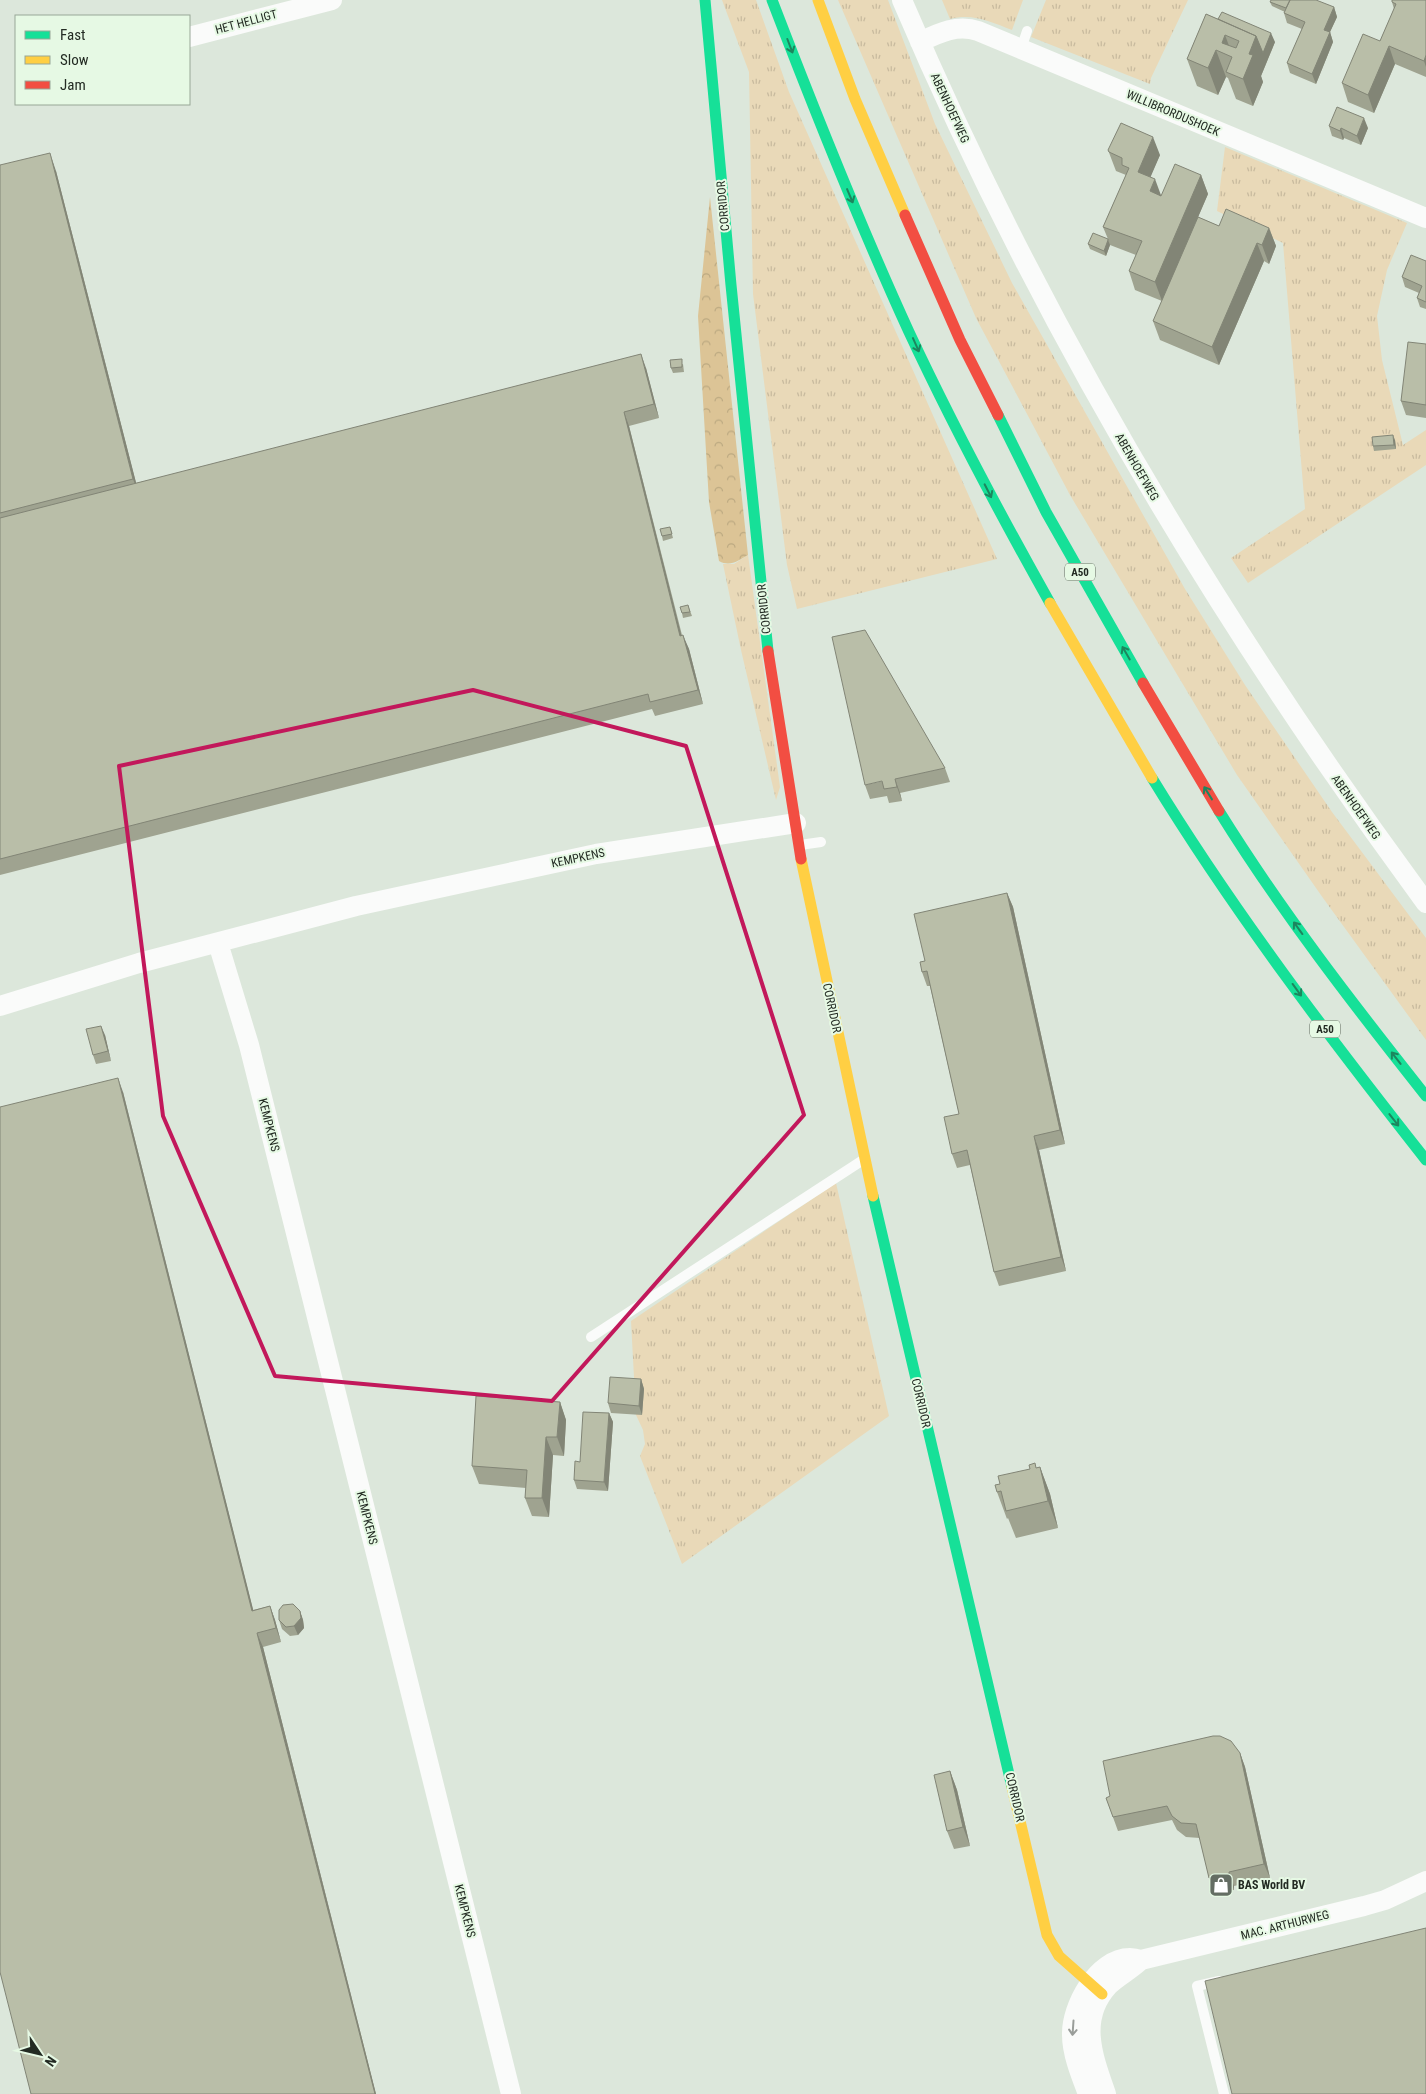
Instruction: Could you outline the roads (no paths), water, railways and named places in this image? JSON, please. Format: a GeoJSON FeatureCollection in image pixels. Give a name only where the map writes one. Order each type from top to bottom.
{"type":"FeatureCollection","features":[{"type":"Feature","properties":{"kind":"main road","name":"CORRIDOR"},"geometry":{"type":"LineString","coordinates":[[705,0],[766,638],[798,845],[864,1159],[1047,1936],[1059,1956],[1096,1989]]}},
{"type":"Feature","properties":{"kind":"main road","name":"A50"},"geometry":{"type":"LineString","coordinates":[[772,0],[879,264],[930,377],[993,500],[1075,648],[1140,758],[1228,894],[1351,1065],[1426,1160]]}},
{"type":"Feature","properties":{"kind":"main road","name":"A50"},"geometry":{"type":"LineString","coordinates":[[818,0],[855,99],[960,340],[1046,512],[1175,739],[1223,816],[1288,915],[1358,1010],[1426,1096]]}},
{"type":"Feature","properties":{"kind":"street","name":"HET HELLIGT"},"geometry":{"type":"LineString","coordinates":[[190,37],[332,0]]}},
{"type":"Feature","properties":{"kind":"street","name":"ABENHOEFWEG"},"geometry":{"type":"LineString","coordinates":[[902,0],[1013,239],[1075,357],[1147,484],[1278,694],[1362,817],[1426,903]]}},
{"type":"Feature","properties":{"kind":"street","name":"WILLIBRORDUSHOEK"},"geometry":{"type":"LineString","coordinates":[[920,42],[954,28],[965,28],[1024,40],[1426,218]]}},
{"type":"Feature","properties":{"kind":"street","name":"KEMPKENS"},"geometry":{"type":"LineString","coordinates":[[0,1006],[139,963],[218,944],[356,906],[596,854],[796,823]]}},
{"type":"Feature","properties":{"kind":"street","name":"KEMPKENS"},"geometry":{"type":"LineString","coordinates":[[218,944],[249,1045],[512,2094]]}},
{"type":"Feature","properties":{"kind":"street","name":"MAC. ARTHURWEG"},"geometry":{"type":"LineString","coordinates":[[1096,1989],[1112,1964],[1130,1958],[1141,1960],[1364,1906],[1385,1900],[1426,1881]]}},
{"type":"Feature","properties":{"kind":"street"},"geometry":{"type":"LineString","coordinates":[[1088,2094],[1074,2051],[1072,2031],[1075,2011],[1096,1989]]}},
{"type":"Feature","properties":{"kind":"street"},"geometry":{"type":"LineString","coordinates":[[1096,1989],[1089,2034],[1094,2060],[1106,2094]]}},
{"type":"Feature","properties":{"kind":"lane"},"geometry":{"type":"LineString","coordinates":[[798,845],[821,842]]}},
{"type":"Feature","properties":{"kind":"lane"},"geometry":{"type":"LineString","coordinates":[[591,1337],[864,1159]]}},
{"type":"Feature","properties":{"kind":"lane"},"geometry":{"type":"LineString","coordinates":[[1224,2094],[1197,1986],[1225,1980]]}},
{"type":"Feature","properties":{"kind":"place","name":"BAS World BV"},"geometry":{"type":"Point","coordinates":[1221,1885]}}]}
